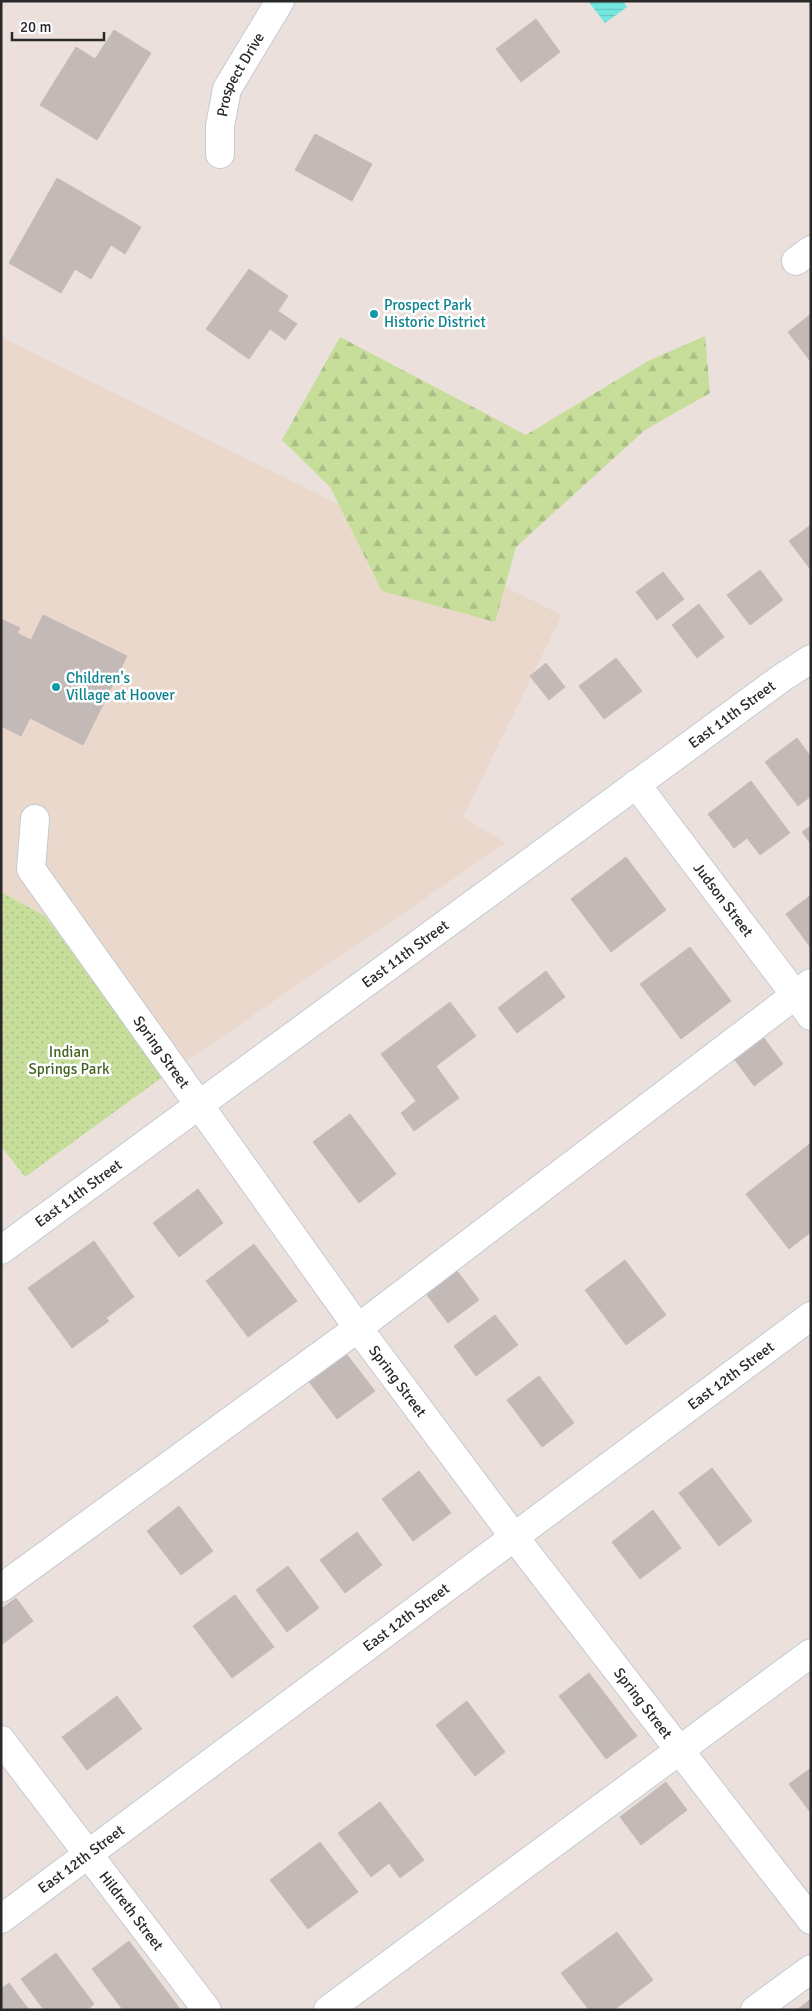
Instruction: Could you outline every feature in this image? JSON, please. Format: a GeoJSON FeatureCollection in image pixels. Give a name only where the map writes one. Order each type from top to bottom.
{"type":"FeatureCollection","features":[{"type":"Feature","properties":{"kind":"street","name":"Prospect Drive"},"geometry":{"type":"LineString","coordinates":[[220,154],[220,126],[227,89],[280,1]]}},
{"type":"Feature","properties":{"kind":"street","name":"East 11th Street"},"geometry":{"type":"LineString","coordinates":[[1,1250],[636,784],[783,677],[811,659]]}},
{"type":"Feature","properties":{"kind":"street","name":"Judson Street"},"geometry":{"type":"LineString","coordinates":[[636,784],[803,989],[811,1016]]}},
{"type":"Feature","properties":{"kind":"street","name":"Spring Street"},"geometry":{"type":"LineString","coordinates":[[35,819],[31,868],[358,1328],[515,1538],[811,1920]]}},
{"type":"Feature","properties":{"kind":"street"},"geometry":{"type":"LineString","coordinates":[[1,1588],[358,1328],[803,989]]}},
{"type":"Feature","properties":{"kind":"street","name":"East 12th Street"},"geometry":{"type":"LineString","coordinates":[[1,1919],[811,1316]]}},
{"type":"Feature","properties":{"kind":"street"},"geometry":{"type":"LineString","coordinates":[[328,2010],[678,1749],[811,1653]]}},
{"type":"Feature","properties":{"kind":"street","name":"Hildreth Street"},"geometry":{"type":"LineString","coordinates":[[1,1740],[207,2010]]}},
{"type":"Feature","properties":{"kind":"street"},"geometry":{"type":"LineString","coordinates":[[755,2010],[811,1969]]}},
{"type":"Feature","properties":{"kind":"shaded area"},"geometry":{"type":"Polygon","coordinates":[[[1,337],[562,615],[463,817],[506,843],[164,1076],[45,916],[1,892],[1,337]]]}},
{"type":"Feature","properties":{"kind":"green space"},"geometry":{"type":"Polygon","coordinates":[[[705,336],[710,393],[645,430],[516,547],[495,622],[382,591],[330,487],[282,440],[340,337],[526,435],[648,361],[705,336]]]}},
{"type":"Feature","properties":{"kind":"green space","name":"Indian Springs Park"},"geometry":{"type":"Polygon","coordinates":[[[1,892],[45,916],[164,1076],[25,1177],[1,1146],[1,892]]]}},
{"type":"Feature","properties":{"kind":"water"},"geometry":{"type":"Polygon","coordinates":[[[588,1],[623,1],[627,7],[605,23],[588,1]]]}},
{"type":"Feature","properties":{"kind":"building"},"geometry":{"type":"Polygon","coordinates":[[[536,19],[560,52],[521,82],[496,49],[536,19]]]}},
{"type":"Feature","properties":{"kind":"building"},"geometry":{"type":"Polygon","coordinates":[[[114,30],[151,53],[97,140],[40,105],[76,47],[95,59],[114,30]]]}},
{"type":"Feature","properties":{"kind":"building"},"geometry":{"type":"Polygon","coordinates":[[[315,134],[372,164],[352,201],[295,170],[315,134]]]}},
{"type":"Feature","properties":{"kind":"building"},"geometry":{"type":"Polygon","coordinates":[[[57,178],[141,227],[125,254],[111,245],[91,279],[75,269],[61,293],[9,263],[57,178]]]}},
{"type":"Feature","properties":{"kind":"building"},"geometry":{"type":"Polygon","coordinates":[[[249,269],[288,296],[278,311],[297,324],[285,340],[270,329],[249,359],[206,329],[249,269]]]}},
{"type":"Feature","properties":{"kind":"building"},"geometry":{"type":"Polygon","coordinates":[[[811,314],[811,362],[788,332],[811,314]]]}},
{"type":"Feature","properties":{"kind":"building"},"geometry":{"type":"Polygon","coordinates":[[[811,525],[811,570],[789,541],[811,525]]]}},
{"type":"Feature","properties":{"kind":"building"},"geometry":{"type":"Polygon","coordinates":[[[760,570],[783,600],[750,625],[727,595],[760,570]]]}},
{"type":"Feature","properties":{"kind":"building"},"geometry":{"type":"Polygon","coordinates":[[[663,572],[684,599],[657,620],[636,592],[663,572]]]}},
{"type":"Feature","properties":{"kind":"building"},"geometry":{"type":"Polygon","coordinates":[[[699,604],[724,637],[697,658],[672,625],[699,604]]]}},
{"type":"Feature","properties":{"kind":"building","name":"Children's Village at Hoover"},"geometry":{"type":"Polygon","coordinates":[[[43,615],[127,656],[83,745],[30,718],[21,736],[1,726],[1,619],[20,628],[17,633],[31,640],[43,615]]]}},
{"type":"Feature","properties":{"kind":"building"},"geometry":{"type":"Polygon","coordinates":[[[616,658],[642,691],[604,719],[579,686],[616,658]]]}},
{"type":"Feature","properties":{"kind":"building"},"geometry":{"type":"Polygon","coordinates":[[[546,663],[565,687],[549,700],[530,676],[546,663]]]}},
{"type":"Feature","properties":{"kind":"building"},"geometry":{"type":"Polygon","coordinates":[[[797,738],[811,757],[811,796],[798,806],[765,762],[797,738]]]}},
{"type":"Feature","properties":{"kind":"building"},"geometry":{"type":"Polygon","coordinates":[[[751,781],[790,833],[760,855],[747,838],[734,848],[708,814],[751,781]]]}},
{"type":"Feature","properties":{"kind":"building"},"geometry":{"type":"Polygon","coordinates":[[[811,826],[811,844],[802,832],[811,826]]]}},
{"type":"Feature","properties":{"kind":"building"},"geometry":{"type":"Polygon","coordinates":[[[626,857],[666,910],[611,952],[571,899],[626,857]]]}},
{"type":"Feature","properties":{"kind":"building"},"geometry":{"type":"Polygon","coordinates":[[[811,895],[811,948],[786,914],[811,895]]]}},
{"type":"Feature","properties":{"kind":"building"},"geometry":{"type":"Polygon","coordinates":[[[690,947],[731,1001],[681,1039],[640,984],[690,947]]]}},
{"type":"Feature","properties":{"kind":"building"},"geometry":{"type":"Polygon","coordinates":[[[546,971],[565,997],[517,1033],[498,1008],[546,971]]]}},
{"type":"Feature","properties":{"kind":"building"},"geometry":{"type":"Polygon","coordinates":[[[450,1002],[476,1036],[436,1066],[459,1098],[414,1131],[401,1113],[416,1101],[381,1054],[450,1002]]]}},
{"type":"Feature","properties":{"kind":"building"},"geometry":{"type":"Polygon","coordinates":[[[764,1038],[783,1064],[754,1086],[735,1060],[764,1038]]]}},
{"type":"Feature","properties":{"kind":"building"},"geometry":{"type":"Polygon","coordinates":[[[350,1114],[396,1174],[359,1203],[313,1142],[350,1114]]]}},
{"type":"Feature","properties":{"kind":"building"},"geometry":{"type":"Polygon","coordinates":[[[811,1143],[811,1232],[789,1249],[746,1194],[811,1143]]]}},
{"type":"Feature","properties":{"kind":"building"},"geometry":{"type":"Polygon","coordinates":[[[198,1189],[223,1223],[179,1257],[153,1223],[198,1189]]]}},
{"type":"Feature","properties":{"kind":"building"},"geometry":{"type":"Polygon","coordinates":[[[94,1241],[134,1297],[106,1318],[109,1321],[72,1348],[28,1288],[94,1241]]]}},
{"type":"Feature","properties":{"kind":"building"},"geometry":{"type":"Polygon","coordinates":[[[254,1244],[297,1301],[248,1337],[206,1281],[254,1244]]]}},
{"type":"Feature","properties":{"kind":"building"},"geometry":{"type":"Polygon","coordinates":[[[625,1260],[666,1315],[626,1345],[585,1290],[625,1260]]]}},
{"type":"Feature","properties":{"kind":"building"},"geometry":{"type":"Polygon","coordinates":[[[452,1264],[479,1300],[448,1323],[421,1287],[452,1264]]]}},
{"type":"Feature","properties":{"kind":"building"},"geometry":{"type":"Polygon","coordinates":[[[495,1315],[518,1345],[476,1376],[454,1346],[495,1315]]]}},
{"type":"Feature","properties":{"kind":"building"},"geometry":{"type":"Polygon","coordinates":[[[341,1347],[375,1391],[337,1419],[304,1375],[341,1347]]]}},
{"type":"Feature","properties":{"kind":"building"},"geometry":{"type":"Polygon","coordinates":[[[539,1376],[574,1423],[542,1447],[507,1400],[539,1376]]]}},
{"type":"Feature","properties":{"kind":"building"},"geometry":{"type":"Polygon","coordinates":[[[712,1468],[752,1521],[719,1546],[679,1493],[712,1468]]]}},
{"type":"Feature","properties":{"kind":"building"},"geometry":{"type":"Polygon","coordinates":[[[419,1471],[451,1513],[413,1541],[382,1499],[419,1471]]]}},
{"type":"Feature","properties":{"kind":"building"},"geometry":{"type":"Polygon","coordinates":[[[179,1506],[213,1551],[181,1575],[147,1531],[179,1506]]]}},
{"type":"Feature","properties":{"kind":"building"},"geometry":{"type":"Polygon","coordinates":[[[653,1510],[681,1548],[640,1579],[612,1542],[653,1510]]]}},
{"type":"Feature","properties":{"kind":"building"},"geometry":{"type":"Polygon","coordinates":[[[357,1532],[382,1565],[345,1593],[320,1560],[357,1532]]]}},
{"type":"Feature","properties":{"kind":"building"},"geometry":{"type":"Polygon","coordinates":[[[288,1566],[319,1608],[287,1632],[256,1590],[288,1566]]]}},
{"type":"Feature","properties":{"kind":"building"},"geometry":{"type":"Polygon","coordinates":[[[235,1595],[274,1647],[232,1678],[193,1626],[235,1595]]]}},
{"type":"Feature","properties":{"kind":"building"},"geometry":{"type":"Polygon","coordinates":[[[16,1598],[33,1621],[1,1645],[1,1609],[16,1598]]]}},
{"type":"Feature","properties":{"kind":"building"},"geometry":{"type":"Polygon","coordinates":[[[589,1673],[637,1736],[606,1759],[559,1696],[589,1673]]]}},
{"type":"Feature","properties":{"kind":"building"},"geometry":{"type":"Polygon","coordinates":[[[117,1696],[142,1729],[87,1770],[62,1737],[117,1696]]]}},
{"type":"Feature","properties":{"kind":"building"},"geometry":{"type":"Polygon","coordinates":[[[467,1701],[505,1752],[475,1776],[436,1725],[467,1701]]]}},
{"type":"Feature","properties":{"kind":"building"},"geometry":{"type":"Polygon","coordinates":[[[811,1768],[811,1813],[789,1784],[811,1768]]]}},
{"type":"Feature","properties":{"kind":"building"},"geometry":{"type":"Polygon","coordinates":[[[666,1782],[687,1810],[641,1845],[620,1817],[666,1782]]]}},
{"type":"Feature","properties":{"kind":"building"},"geometry":{"type":"Polygon","coordinates":[[[380,1802],[424,1860],[400,1878],[389,1863],[371,1877],[338,1833],[380,1802]]]}},
{"type":"Feature","properties":{"kind":"building"},"geometry":{"type":"Polygon","coordinates":[[[320,1842],[358,1892],[308,1929],[270,1880],[320,1842]]]}},
{"type":"Feature","properties":{"kind":"building"},"geometry":{"type":"Polygon","coordinates":[[[617,1932],[653,1980],[614,2010],[589,2010],[561,1973],[617,1932]]]}},
{"type":"Feature","properties":{"kind":"building"},"geometry":{"type":"Polygon","coordinates":[[[129,1941],[179,2010],[123,2010],[92,1969],[129,1941]]]}},
{"type":"Feature","properties":{"kind":"building"},"geometry":{"type":"Polygon","coordinates":[[[56,1953],[94,2004],[87,2010],[44,2010],[21,1979],[56,1953]]]}},
{"type":"Feature","properties":{"kind":"building"},"geometry":{"type":"Polygon","coordinates":[[[9,1983],[29,2010],[1,2010],[1,1989],[9,1983]]]}},
{"type":"Feature","properties":{"kind":"building"},"geometry":{"type":"Polygon","coordinates":[[[811,1999],[811,2010],[797,2010],[811,1999]]]}},
{"type":"Feature","properties":{"kind":"place","name":"Prospect Park Historic District"},"geometry":{"type":"Point","coordinates":[374,314]}},
{"type":"Feature","properties":{"kind":"place","name":"Children's Village at Hoover"},"geometry":{"type":"Point","coordinates":[56,687]}}]}
